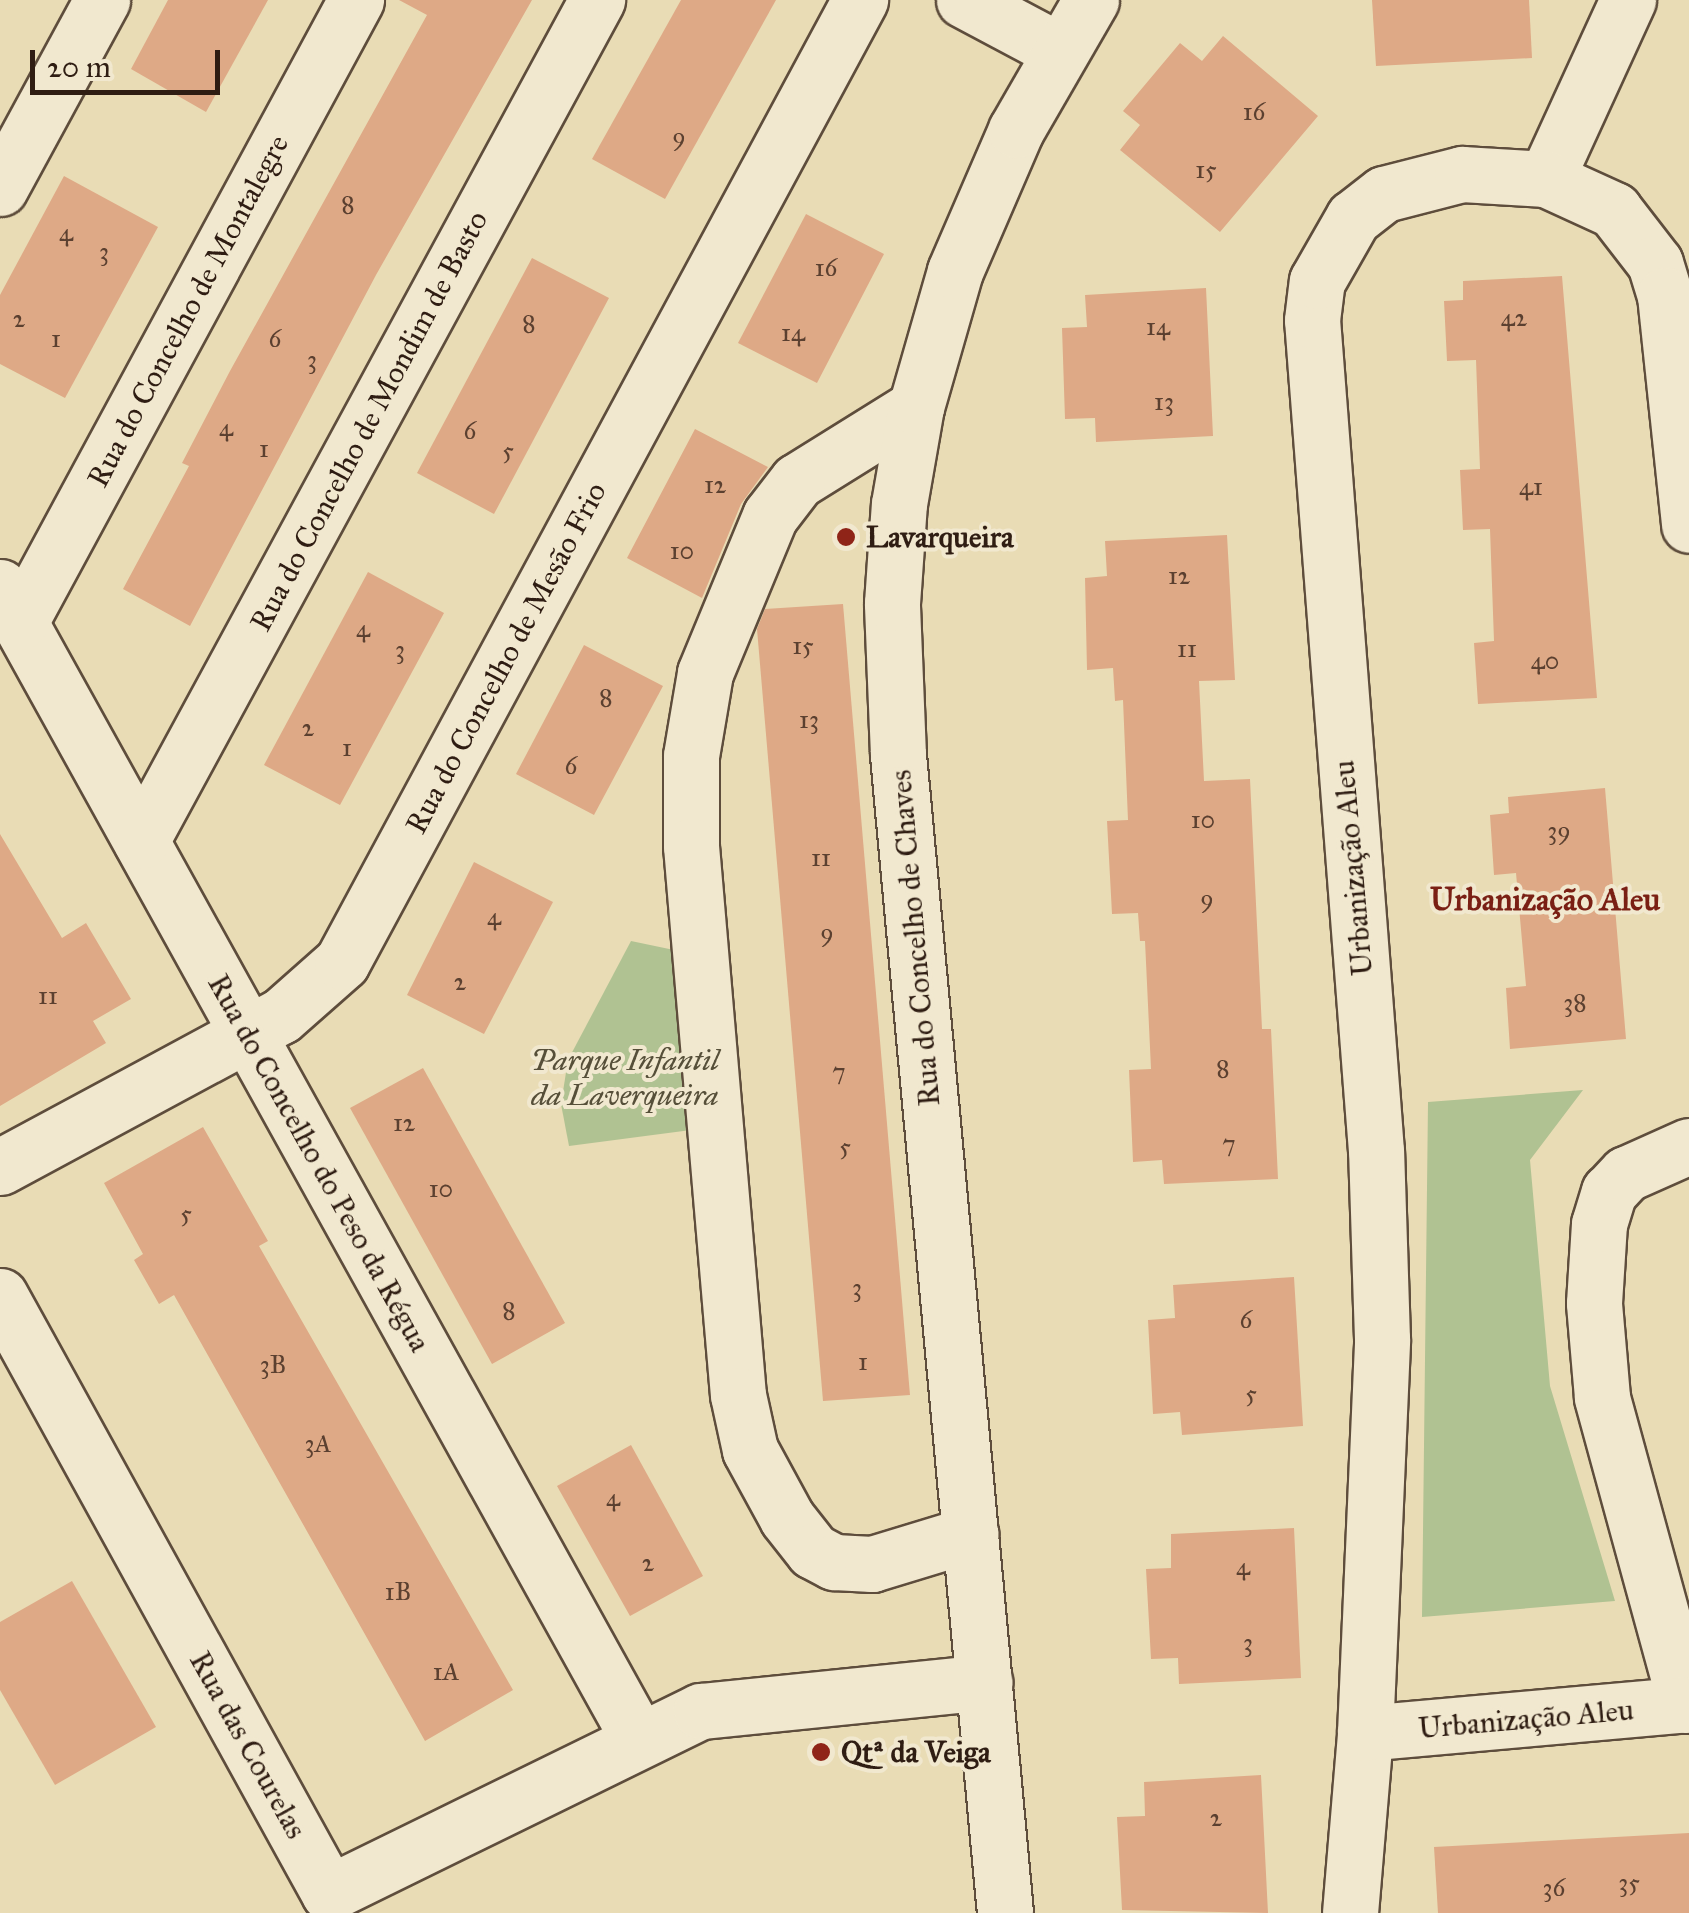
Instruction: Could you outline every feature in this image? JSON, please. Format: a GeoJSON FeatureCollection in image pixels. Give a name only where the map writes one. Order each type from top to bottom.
{"type":"FeatureCollection","features":[{"type":"Feature","properties":{"kind":"street"},"geometry":{"type":"LineString","coordinates":[[0,188],[102,0]]}},
{"type":"Feature","properties":{"kind":"street","name":"Rua do Concelho de Montalegre"},"geometry":{"type":"LineString","coordinates":[[10,605],[356,0]]}},
{"type":"Feature","properties":{"kind":"street","name":"Rua do Concelho de Mondim de Basto"},"geometry":{"type":"LineString","coordinates":[[141,842],[597,0]]}},
{"type":"Feature","properties":{"kind":"street","name":"Rua do Concelho de Mesão Frio"},"geometry":{"type":"LineString","coordinates":[[0,1166],[249,1035],[320,986],[351,947],[860,0]]}},
{"type":"Feature","properties":{"kind":"street"},"geometry":{"type":"LineString","coordinates":[[964,0],[1060,51]]}},
{"type":"Feature","properties":{"kind":"street","name":"Rua do Concelho de Chaves"},"geometry":{"type":"LineString","coordinates":[[1004,1913],[893,686],[894,555],[916,407],[971,222],[1060,51],[1091,0]]}},
{"type":"Feature","properties":{"kind":"street"},"geometry":{"type":"LineString","coordinates":[[1546,179],[1628,0]]}},
{"type":"Feature","properties":{"kind":"street","name":"Urbanização Aleu"},"geometry":{"type":"LineString","coordinates":[[1350,1913],[1365,1733],[1382,1338],[1376,1151],[1312,320],[1330,251],[1353,218],[1384,194],[1462,174],[1546,179],[1614,210],[1655,263],[1672,326],[1689,525]]}},
{"type":"Feature","properties":{"kind":"street"},"geometry":{"type":"LineString","coordinates":[[916,407],[798,481],[770,516],[705,673],[691,756],[690,846],[738,1394],[750,1450],[787,1518],[813,1551],[834,1562],[872,1564],[971,1534]]}},
{"type":"Feature","properties":{"kind":"street","name":"Rua do Concelho do Peso da Régua"},"geometry":{"type":"LineString","coordinates":[[10,605],[638,1738]]}},
{"type":"Feature","properties":{"kind":"street","name":"Urbanização Aleu"},"geometry":{"type":"LineString","coordinates":[[1365,1733],[1688,1704],[1602,1397],[1594,1302],[1599,1224],[1609,1192],[1626,1174],[1689,1146]]}},
{"type":"Feature","properties":{"kind":"street","name":"Rua das Courelas"},"geometry":{"type":"LineString","coordinates":[[0,1296],[329,1893],[638,1738]]}},
{"type":"Feature","properties":{"kind":"street"},"geometry":{"type":"LineString","coordinates":[[638,1738],[734,1704],[985,1682]]}},
{"type":"Feature","properties":{"kind":"green space","name":"Parque Infantil da Laverqueira"},"geometry":{"type":"Polygon","coordinates":[[[631,941],[674,950],[691,1130],[569,1146],[561,1104],[568,1060],[631,941]]]}},
{"type":"Feature","properties":{"kind":"green space"},"geometry":{"type":"Polygon","coordinates":[[[1583,1090],[1530,1160],[1550,1386],[1615,1601],[1422,1617],[1428,1102],[1583,1090]]]}},
{"type":"Feature","properties":{"kind":"building"},"geometry":{"type":"Polygon","coordinates":[[[168,0],[268,0],[206,112],[131,69],[168,0]]]}},
{"type":"Feature","properties":{"kind":"building"},"geometry":{"type":"Polygon","coordinates":[[[399,0],[532,0],[376,275],[190,626],[123,589],[189,466],[182,463],[230,371],[427,15],[399,0]]]}},
{"type":"Feature","properties":{"kind":"building"},"geometry":{"type":"Polygon","coordinates":[[[681,0],[776,0],[665,199],[592,159],[681,0]]]}},
{"type":"Feature","properties":{"kind":"building"},"geometry":{"type":"Polygon","coordinates":[[[1372,0],[1529,0],[1532,58],[1376,66],[1372,0]]]}},
{"type":"Feature","properties":{"kind":"building"},"geometry":{"type":"Polygon","coordinates":[[[1223,36],[1318,116],[1220,232],[1120,150],[1140,125],[1123,111],[1180,43],[1202,61],[1223,36]]]}},
{"type":"Feature","properties":{"kind":"building"},"geometry":{"type":"Polygon","coordinates":[[[64,176],[158,227],[65,398],[0,364],[0,295],[64,176]]]}},
{"type":"Feature","properties":{"kind":"building"},"geometry":{"type":"Polygon","coordinates":[[[806,214],[884,254],[817,383],[738,343],[806,214]]]}},
{"type":"Feature","properties":{"kind":"building"},"geometry":{"type":"Polygon","coordinates":[[[532,258],[609,298],[494,514],[417,473],[532,258]]]}},
{"type":"Feature","properties":{"kind":"building"},"geometry":{"type":"Polygon","coordinates":[[[1562,276],[1597,698],[1478,704],[1474,643],[1494,641],[1490,529],[1463,530],[1460,470],[1480,469],[1476,360],[1447,361],[1444,301],[1463,300],[1463,281],[1562,276]]]}},
{"type":"Feature","properties":{"kind":"building"},"geometry":{"type":"Polygon","coordinates":[[[1206,288],[1213,436],[1096,442],[1095,418],[1065,419],[1062,328],[1087,327],[1085,295],[1206,288]]]}},
{"type":"Feature","properties":{"kind":"building"},"geometry":{"type":"Polygon","coordinates":[[[695,429],[768,467],[741,504],[702,598],[627,558],[695,429]]]}},
{"type":"Feature","properties":{"kind":"building"},"geometry":{"type":"Polygon","coordinates":[[[1227,535],[1235,680],[1199,681],[1204,781],[1250,779],[1262,1029],[1271,1029],[1278,1179],[1164,1184],[1162,1160],[1133,1162],[1129,1070],[1151,1069],[1145,941],[1140,941],[1138,913],[1112,914],[1107,821],[1128,820],[1123,700],[1115,701],[1113,668],[1087,670],[1085,578],[1107,576],[1105,541],[1227,535]]]}},
{"type":"Feature","properties":{"kind":"building"},"geometry":{"type":"Polygon","coordinates":[[[368,572],[444,613],[340,805],[264,765],[368,572]]]}},
{"type":"Feature","properties":{"kind":"building"},"geometry":{"type":"Polygon","coordinates":[[[843,604],[910,1395],[823,1401],[757,629],[765,609],[843,604]]]}},
{"type":"Feature","properties":{"kind":"building"},"geometry":{"type":"Polygon","coordinates":[[[584,645],[663,686],[594,815],[516,774],[584,645]]]}},
{"type":"Feature","properties":{"kind":"building"},"geometry":{"type":"Polygon","coordinates":[[[1605,788],[1626,1039],[1510,1049],[1506,988],[1526,986],[1516,873],[1494,875],[1490,815],[1509,813],[1508,797],[1605,788]]]}},
{"type":"Feature","properties":{"kind":"building"},"geometry":{"type":"Polygon","coordinates":[[[0,834],[62,938],[86,923],[131,999],[93,1021],[106,1043],[0,1106],[0,834]]]}},
{"type":"Feature","properties":{"kind":"building"},"geometry":{"type":"Polygon","coordinates":[[[474,862],[553,902],[484,1034],[407,995],[474,862]]]}},
{"type":"Feature","properties":{"kind":"building"},"geometry":{"type":"Polygon","coordinates":[[[423,1068],[565,1323],[492,1364],[350,1108],[423,1068]]]}},
{"type":"Feature","properties":{"kind":"building"},"geometry":{"type":"Polygon","coordinates":[[[203,1127],[268,1241],[259,1246],[513,1690],[425,1741],[174,1295],[159,1304],[134,1260],[143,1254],[104,1183],[203,1127]]]}},
{"type":"Feature","properties":{"kind":"building"},"geometry":{"type":"Polygon","coordinates":[[[1294,1277],[1303,1426],[1182,1435],[1180,1412],[1153,1414],[1148,1320],[1175,1318],[1173,1285],[1294,1277]]]}},
{"type":"Feature","properties":{"kind":"building"},"geometry":{"type":"Polygon","coordinates":[[[631,1445],[703,1576],[630,1616],[557,1486],[631,1445]]]}},
{"type":"Feature","properties":{"kind":"building"},"geometry":{"type":"Polygon","coordinates":[[[1294,1528],[1301,1678],[1179,1684],[1178,1658],[1151,1659],[1146,1569],[1171,1568],[1171,1534],[1294,1528]]]}},
{"type":"Feature","properties":{"kind":"building"},"geometry":{"type":"Polygon","coordinates":[[[72,1581],[156,1727],[55,1785],[0,1690],[0,1622],[72,1581]]]}},
{"type":"Feature","properties":{"kind":"building"},"geometry":{"type":"Polygon","coordinates":[[[1261,1775],[1268,1913],[1122,1910],[1117,1817],[1145,1816],[1144,1782],[1261,1775]]]}},
{"type":"Feature","properties":{"kind":"building"},"geometry":{"type":"Polygon","coordinates":[[[1689,1833],[1689,1913],[1438,1913],[1434,1847],[1689,1833]]]}},
{"type":"Feature","properties":{"kind":"place","name":"Lavarqueira"},"geometry":{"type":"Point","coordinates":[846,537]}},
{"type":"Feature","properties":{"kind":"place","name":"Qtª da Veiga"},"geometry":{"type":"Point","coordinates":[821,1752]}},
{"type":"Feature","properties":{"kind":"district","name":"Urbanização Aleu"},"geometry":{"type":"Point","coordinates":[1545,900]}}]}
